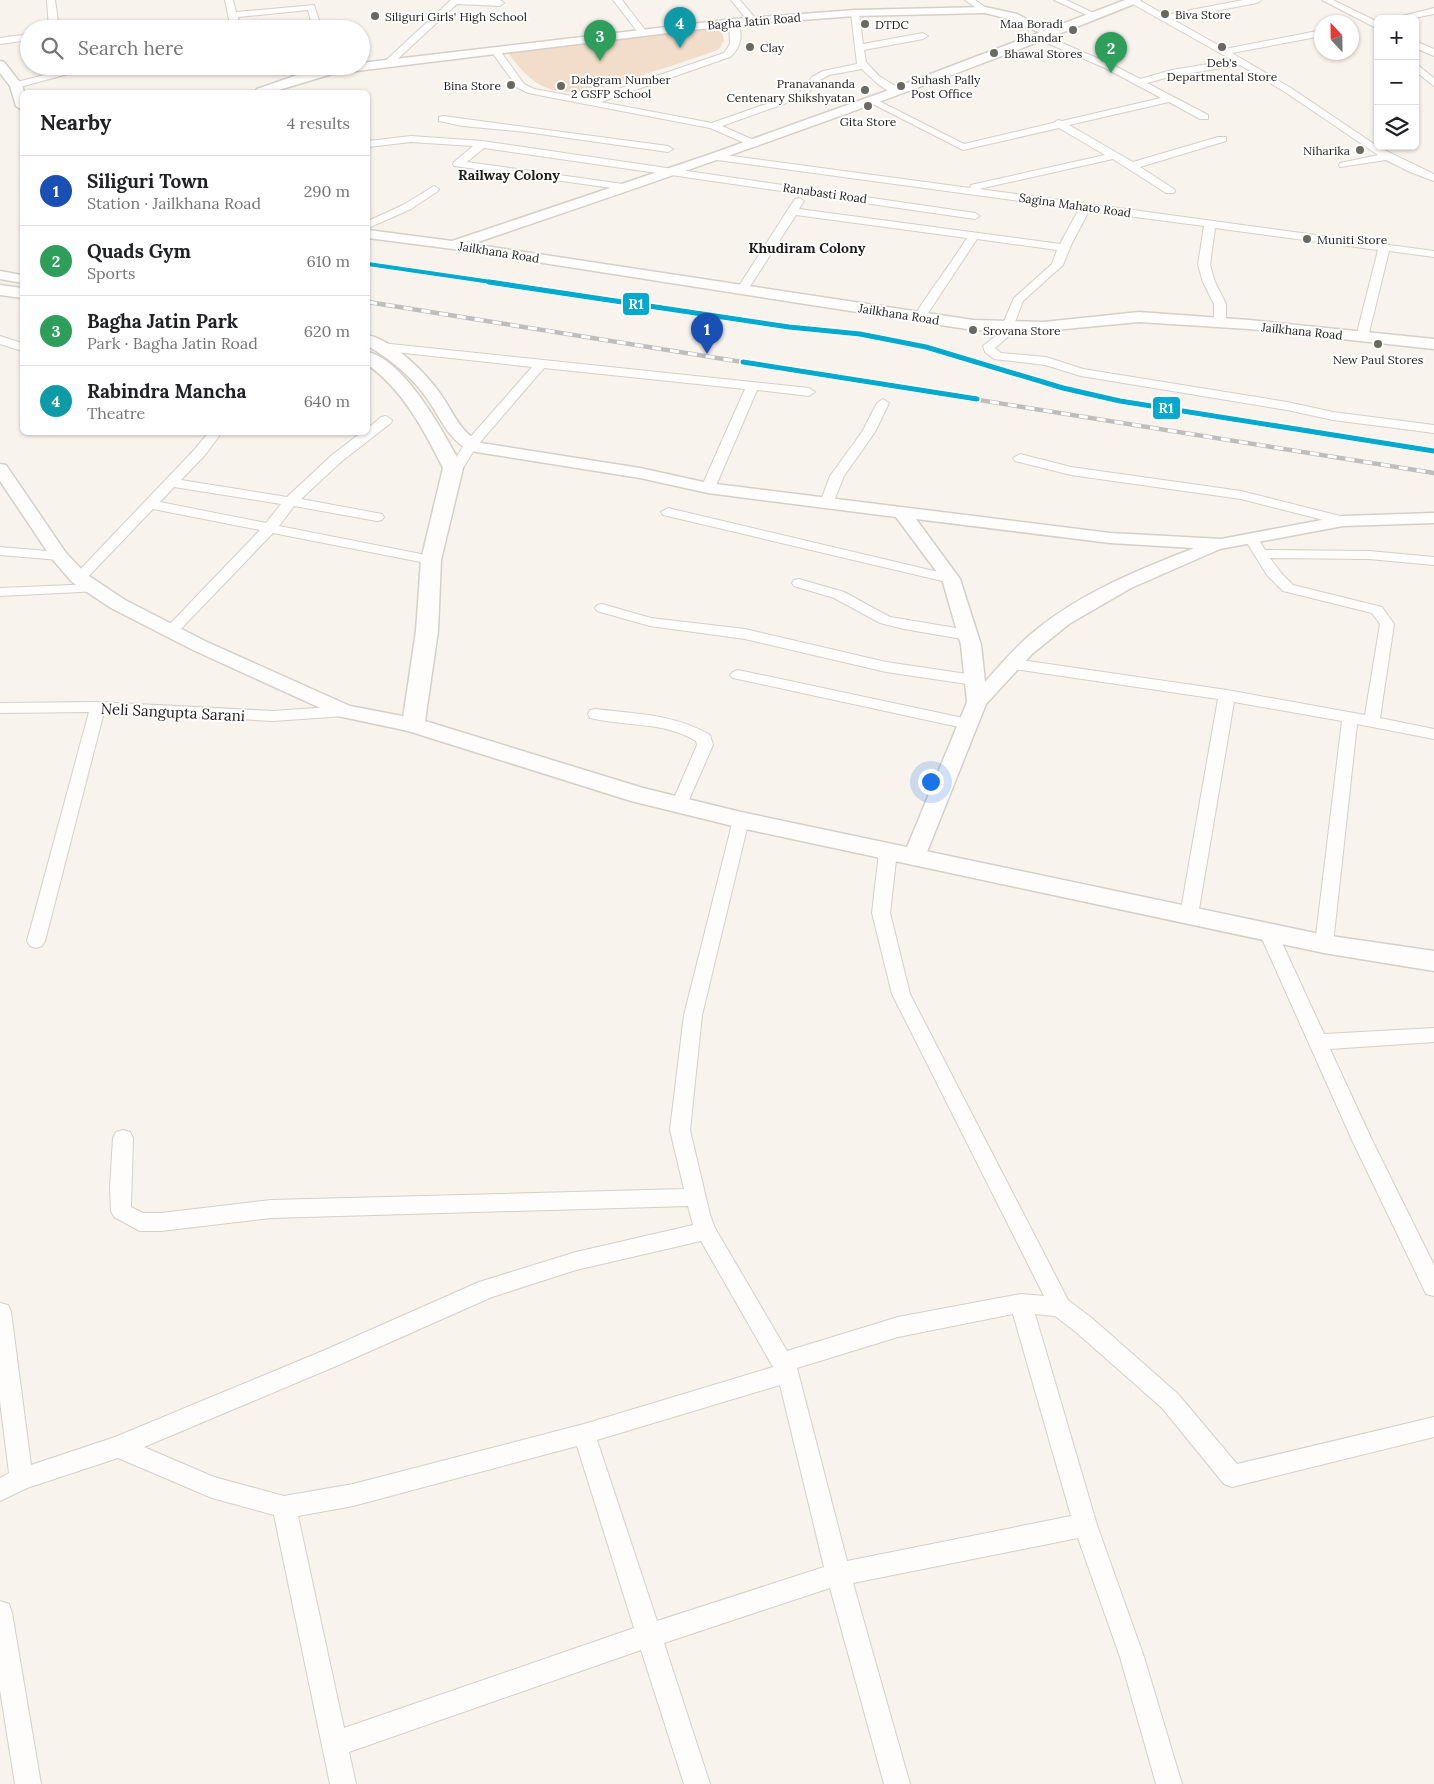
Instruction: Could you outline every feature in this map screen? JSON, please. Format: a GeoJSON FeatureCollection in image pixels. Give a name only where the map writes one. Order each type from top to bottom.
{"type":"FeatureCollection","features":[{"type":"Feature","properties":{"kind":"main road"},"geometry":{"type":"LineString","coordinates":[[0,290],[20,293]]}},
{"type":"Feature","properties":{"kind":"main road"},"geometry":{"type":"LineString","coordinates":[[372,348],[399,381],[450,464],[431,560],[426,631],[413,725],[639,795],[741,820],[1324,944],[1434,961]]}},
{"type":"Feature","properties":{"kind":"street"},"geometry":{"type":"LineString","coordinates":[[51,0],[53,20]]}},
{"type":"Feature","properties":{"kind":"street"},"geometry":{"type":"LineString","coordinates":[[229,0],[234,20]]}},
{"type":"Feature","properties":{"kind":"street"},"geometry":{"type":"LineString","coordinates":[[617,0],[643,33]]}},
{"type":"Feature","properties":{"kind":"street"},"geometry":{"type":"LineString","coordinates":[[735,0],[752,20]]}},
{"type":"Feature","properties":{"kind":"street"},"geometry":{"type":"LineString","coordinates":[[969,0],[985,10]]}},
{"type":"Feature","properties":{"kind":"street"},"geometry":{"type":"LineString","coordinates":[[1058,0],[1096,16]]}},
{"type":"Feature","properties":{"kind":"street"},"geometry":{"type":"LineString","coordinates":[[453,245],[754,144],[872,101],[1041,33],[1066,29],[1135,0],[1288,90],[1386,157],[1411,170],[1434,178]]}},
{"type":"Feature","properties":{"kind":"street"},"geometry":{"type":"LineString","coordinates":[[1163,18],[1258,0]]}},
{"type":"Feature","properties":{"kind":"street"},"geometry":{"type":"LineString","coordinates":[[1326,0],[1374,23]]}},
{"type":"Feature","properties":{"kind":"street"},"geometry":{"type":"LineString","coordinates":[[386,65],[455,1],[500,3]]}},
{"type":"Feature","properties":{"kind":"street"},"geometry":{"type":"LineString","coordinates":[[233,15],[311,7],[315,20]]}},
{"type":"Feature","properties":{"kind":"street"},"geometry":{"type":"LineString","coordinates":[[858,10],[859,48],[863,66],[883,83],[897,91]]}},
{"type":"Feature","properties":{"kind":"street","name":"Bagha Jatin Road"},"geometry":{"type":"LineString","coordinates":[[370,66],[734,22],[858,10],[985,10],[1013,16],[1041,33]]}},
{"type":"Feature","properties":{"kind":"street"},"geometry":{"type":"LineString","coordinates":[[1414,15],[1434,11]]}},
{"type":"Feature","properties":{"kind":"street"},"geometry":{"type":"LineString","coordinates":[[590,102],[727,55],[735,44],[734,22]]}},
{"type":"Feature","properties":{"kind":"street"},"geometry":{"type":"LineString","coordinates":[[1359,26],[1374,24]]}},
{"type":"Feature","properties":{"kind":"street"},"geometry":{"type":"LineString","coordinates":[[1041,33],[1140,82],[1204,117]]}},
{"type":"Feature","properties":{"kind":"street"},"geometry":{"type":"LineString","coordinates":[[1222,52],[1314,35]]}},
{"type":"Feature","properties":{"kind":"street"},"geometry":{"type":"LineString","coordinates":[[859,48],[923,36]]}},
{"type":"Feature","properties":{"kind":"street"},"geometry":{"type":"LineString","coordinates":[[0,41],[20,38]]}},
{"type":"Feature","properties":{"kind":"street"},"geometry":{"type":"LineString","coordinates":[[1419,46],[1434,54]]}},
{"type":"Feature","properties":{"kind":"street"},"geometry":{"type":"LineString","coordinates":[[496,52],[521,86],[526,89],[542,94],[713,126],[754,144]]}},
{"type":"Feature","properties":{"kind":"street"},"geometry":{"type":"LineString","coordinates":[[1419,57],[1434,54]]}},
{"type":"Feature","properties":{"kind":"street"},"geometry":{"type":"LineString","coordinates":[[1140,82],[1172,74],[1240,62]]}},
{"type":"Feature","properties":{"kind":"street"},"geometry":{"type":"LineString","coordinates":[[0,65],[16,84],[20,99]]}},
{"type":"Feature","properties":{"kind":"street"},"geometry":{"type":"LineString","coordinates":[[713,126],[802,94],[815,79],[826,73],[863,66]]}},
{"type":"Feature","properties":{"kind":"street"},"geometry":{"type":"LineString","coordinates":[[1419,70],[1434,83]]}},
{"type":"Feature","properties":{"kind":"street"},"geometry":{"type":"LineString","coordinates":[[16,84],[54,75]]}},
{"type":"Feature","properties":{"kind":"street","name":"Bagha Jatin Road"},"geometry":{"type":"LineString","coordinates":[[267,90],[310,75]]}},
{"type":"Feature","properties":{"kind":"street"},"geometry":{"type":"LineString","coordinates":[[872,101],[962,146],[1171,99]]}},
{"type":"Feature","properties":{"kind":"street"},"geometry":{"type":"LineString","coordinates":[[443,119],[668,148]]}},
{"type":"Feature","properties":{"kind":"street"},"geometry":{"type":"LineString","coordinates":[[448,140],[463,123]]}},
{"type":"Feature","properties":{"kind":"street"},"geometry":{"type":"LineString","coordinates":[[1058,123],[1132,166],[1170,191]]}},
{"type":"Feature","properties":{"kind":"street","name":"Ranabasti Road"},"geometry":{"type":"LineString","coordinates":[[370,144],[411,139],[448,140],[482,144],[975,216]]}},
{"type":"Feature","properties":{"kind":"street"},"geometry":{"type":"LineString","coordinates":[[1132,166],[1222,139]]}},
{"type":"Feature","properties":{"kind":"street"},"geometry":{"type":"LineString","coordinates":[[482,144],[458,164],[626,187]]}},
{"type":"Feature","properties":{"kind":"street"},"geometry":{"type":"LineString","coordinates":[[964,190],[1114,156]]}},
{"type":"Feature","properties":{"kind":"street","name":"Sagina Mahato Road"},"geometry":{"type":"LineString","coordinates":[[716,157],[1434,254]]}},
{"type":"Feature","properties":{"kind":"street"},"geometry":{"type":"LineString","coordinates":[[1344,165],[1386,157]]}},
{"type":"Feature","properties":{"kind":"street"},"geometry":{"type":"LineString","coordinates":[[743,289],[819,170]]}},
{"type":"Feature","properties":{"kind":"street"},"geometry":{"type":"LineString","coordinates":[[370,224],[407,207],[434,189]]}},
{"type":"Feature","properties":{"kind":"street"},"geometry":{"type":"LineString","coordinates":[[1086,206],[1057,265],[1018,300],[1004,335],[989,346],[989,349],[998,356],[1046,360],[1081,372],[1288,406],[1333,416],[1434,430]]}},
{"type":"Feature","properties":{"kind":"street"},"geometry":{"type":"LineString","coordinates":[[792,211],[1064,248]]}},
{"type":"Feature","properties":{"kind":"street"},"geometry":{"type":"LineString","coordinates":[[1210,223],[1204,265],[1208,282],[1220,304],[1220,322]]}},
{"type":"Feature","properties":{"kind":"street","name":"Jailkhana Road"},"geometry":{"type":"LineString","coordinates":[[370,234],[453,245],[973,325],[1006,327],[1070,325],[1124,317],[1220,322],[1434,344]]}},
{"type":"Feature","properties":{"kind":"street"},"geometry":{"type":"LineString","coordinates":[[920,316],[943,279],[958,261],[973,237]]}},
{"type":"Feature","properties":{"kind":"street"},"geometry":{"type":"LineString","coordinates":[[1362,337],[1384,247]]}},
{"type":"Feature","properties":{"kind":"street"},"geometry":{"type":"LineString","coordinates":[[0,275],[20,279]]}},
{"type":"Feature","properties":{"kind":"street"},"geometry":{"type":"LineString","coordinates":[[0,340],[20,346]]}},
{"type":"Feature","properties":{"kind":"street"},"geometry":{"type":"LineString","coordinates":[[372,348],[809,392]]}},
{"type":"Feature","properties":{"kind":"street"},"geometry":{"type":"LineString","coordinates":[[372,348],[419,378],[433,395],[454,433],[471,445],[489,451],[640,473],[708,488],[1110,538],[1221,544]]}},
{"type":"Feature","properties":{"kind":"street"},"geometry":{"type":"LineString","coordinates":[[450,464],[471,445],[541,364]]}},
{"type":"Feature","properties":{"kind":"street"},"geometry":{"type":"LineString","coordinates":[[708,488],[752,387]]}},
{"type":"Feature","properties":{"kind":"street"},"geometry":{"type":"LineString","coordinates":[[827,503],[836,476],[868,432],[883,403]]}},
{"type":"Feature","properties":{"kind":"street"},"geometry":{"type":"LineString","coordinates":[[370,432],[386,420]]}},
{"type":"Feature","properties":{"kind":"street"},"geometry":{"type":"LineString","coordinates":[[0,592],[87,583],[151,504],[213,435]]}},
{"type":"Feature","properties":{"kind":"street"},"geometry":{"type":"LineString","coordinates":[[171,630],[269,529],[291,501],[337,458],[367,435]]}},
{"type":"Feature","properties":{"kind":"street"},"geometry":{"type":"LineString","coordinates":[[1020,458],[1071,470],[1241,495],[1342,522]]}},
{"type":"Feature","properties":{"kind":"street"},"geometry":{"type":"LineString","coordinates":[[3,476],[59,556],[87,583],[118,604],[200,646],[345,711],[413,725]]}},
{"type":"Feature","properties":{"kind":"street"},"geometry":{"type":"LineString","coordinates":[[171,482],[377,517]]}},
{"type":"Feature","properties":{"kind":"street"},"geometry":{"type":"LineString","coordinates":[[151,504],[431,560]]}},
{"type":"Feature","properties":{"kind":"street"},"geometry":{"type":"LineString","coordinates":[[668,512],[951,579]]}},
{"type":"Feature","properties":{"kind":"street"},"geometry":{"type":"LineString","coordinates":[[902,512],[951,579],[971,645],[976,702]]}},
{"type":"Feature","properties":{"kind":"street"},"geometry":{"type":"LineString","coordinates":[[914,857],[976,702],[1042,634],[1084,605],[1160,568],[1221,544],[1342,522],[1434,518]]}},
{"type":"Feature","properties":{"kind":"street"},"geometry":{"type":"LineString","coordinates":[[1251,538],[1278,580],[1288,588],[1377,610],[1387,624],[1372,720]]}},
{"type":"Feature","properties":{"kind":"street"},"geometry":{"type":"LineString","coordinates":[[0,551],[59,556]]}},
{"type":"Feature","properties":{"kind":"street"},"geometry":{"type":"LineString","coordinates":[[1260,554],[1369,555],[1434,561]]}},
{"type":"Feature","properties":{"kind":"street"},"geometry":{"type":"LineString","coordinates":[[799,583],[839,595],[885,620],[904,626],[968,635]]}},
{"type":"Feature","properties":{"kind":"street"},"geometry":{"type":"LineString","coordinates":[[602,608],[650,622],[745,634],[886,667],[974,680]]}},
{"type":"Feature","properties":{"kind":"street"},"geometry":{"type":"LineString","coordinates":[[1014,664],[1227,695],[1372,720],[1434,734]]}},
{"type":"Feature","properties":{"kind":"street"},"geometry":{"type":"LineString","coordinates":[[738,675],[968,724]]}},
{"type":"Feature","properties":{"kind":"street"},"geometry":{"type":"LineString","coordinates":[[1189,916],[1227,695]]}},
{"type":"Feature","properties":{"kind":"street","name":"Neli Sangupta Sarani"},"geometry":{"type":"LineString","coordinates":[[0,708],[98,708],[273,716],[345,711]]}},
{"type":"Feature","properties":{"kind":"street"},"geometry":{"type":"LineString","coordinates":[[36,941],[98,708]]}},
{"type":"Feature","properties":{"kind":"street"},"geometry":{"type":"LineString","coordinates":[[596,714],[672,724],[693,730],[704,739],[705,745],[679,805]]}},
{"type":"Feature","properties":{"kind":"street"},"geometry":{"type":"LineString","coordinates":[[1324,944],[1350,716]]}},
{"type":"Feature","properties":{"kind":"street"},"geometry":{"type":"LineString","coordinates":[[741,820],[692,1024],[680,1130],[706,1231],[785,1368],[838,1574],[897,1784]]}},
{"type":"Feature","properties":{"kind":"street"},"geometry":{"type":"LineString","coordinates":[[888,852],[882,913],[901,994],[1060,1307],[1085,1326],[1170,1401],[1232,1476],[1434,1427]]}},
{"type":"Feature","properties":{"kind":"street"},"geometry":{"type":"LineString","coordinates":[[1268,932],[1362,1140],[1434,1287]]}},
{"type":"Feature","properties":{"kind":"street"},"geometry":{"type":"LineString","coordinates":[[1318,1042],[1434,1035]]}},
{"type":"Feature","properties":{"kind":"street"},"geometry":{"type":"LineString","coordinates":[[123,1138],[120,1186],[122,1211],[140,1222],[161,1222],[272,1209],[696,1197]]}},
{"type":"Feature","properties":{"kind":"street"},"geometry":{"type":"LineString","coordinates":[[0,1490],[21,1479],[118,1447],[333,1357],[487,1289],[576,1262],[706,1231]]}},
{"type":"Feature","properties":{"kind":"street"},"geometry":{"type":"LineString","coordinates":[[118,1447],[212,1487],[284,1507],[353,1494],[584,1434],[785,1368],[898,1327],[1020,1303],[1060,1307]]}},
{"type":"Feature","properties":{"kind":"street"},"geometry":{"type":"LineString","coordinates":[[1020,1303],[1085,1525],[1132,1658],[1169,1784]]}},
{"type":"Feature","properties":{"kind":"street"},"geometry":{"type":"LineString","coordinates":[[0,1312],[21,1479]]}},
{"type":"Feature","properties":{"kind":"street"},"geometry":{"type":"LineString","coordinates":[[584,1434],[697,1784]]}},
{"type":"Feature","properties":{"kind":"street"},"geometry":{"type":"LineString","coordinates":[[284,1507],[343,1784]]}},
{"type":"Feature","properties":{"kind":"street"},"geometry":{"type":"LineString","coordinates":[[334,1744],[650,1634],[838,1574],[1085,1525]]}},
{"type":"Feature","properties":{"kind":"street"},"geometry":{"type":"LineString","coordinates":[[0,1613],[28,1784]]}},
{"type":"Feature","properties":{"kind":"shaded area"},"geometry":{"type":"Polygon","coordinates":[[[715,28],[721,29],[724,40],[720,48],[715,51],[601,88],[583,91],[567,92],[551,89],[536,82],[522,70],[508,52],[715,28]]]}},
{"type":"Feature","properties":{"kind":"railway"},"geometry":{"type":"LineString","coordinates":[[370,302],[1434,473]]}},
{"type":"Feature","properties":{"kind":"transit line","name":"R1"},"geometry":{"type":"LineString","coordinates":[[370,264],[789,327],[860,334],[926,347],[1063,388],[1120,401],[1434,451]]}},
{"type":"Feature","properties":{"kind":"transit line","name":"R1"},"geometry":{"type":"LineString","coordinates":[[743,362],[977,399]]}},
{"type":"Feature","properties":{"kind":"place","name":"Biva Store"},"geometry":{"type":"Point","coordinates":[1165,14]}},
{"type":"Feature","properties":{"kind":"place","name":"Siliguri Girls' High School"},"geometry":{"type":"Point","coordinates":[375,16]}},
{"type":"Feature","properties":{"kind":"place","name":"DTDC"},"geometry":{"type":"Point","coordinates":[865,24]}},
{"type":"Feature","properties":{"kind":"place","name":"Maa Boradi Bhandar"},"geometry":{"type":"Point","coordinates":[1073,30]}},
{"type":"Feature","properties":{"kind":"place","name":"Clay"},"geometry":{"type":"Point","coordinates":[750,47]}},
{"type":"Feature","properties":{"kind":"place","name":"Deb's Departmental Store"},"geometry":{"type":"Point","coordinates":[1222,47]}},
{"type":"Feature","properties":{"kind":"place","name":"Rabindra Mancha"},"geometry":{"type":"Point","coordinates":[680,48]}},
{"type":"Feature","properties":{"kind":"place","name":"Bhawal Stores"},"geometry":{"type":"Point","coordinates":[994,53]}},
{"type":"Feature","properties":{"kind":"place","name":"Bagha Jatin Park"},"geometry":{"type":"Point","coordinates":[600,61]}},
{"type":"Feature","properties":{"kind":"place","name":"Quads Gym"},"geometry":{"type":"Point","coordinates":[1111,73]}},
{"type":"Feature","properties":{"kind":"place","name":"Bina Store"},"geometry":{"type":"Point","coordinates":[511,85]}},
{"type":"Feature","properties":{"kind":"place","name":"Dabgram Number 2 GSFP School"},"geometry":{"type":"Point","coordinates":[561,86]}},
{"type":"Feature","properties":{"kind":"place","name":"Suhash Pally Post Office"},"geometry":{"type":"Point","coordinates":[901,86]}},
{"type":"Feature","properties":{"kind":"place","name":"Pranavananda Centenary Shikshyatan"},"geometry":{"type":"Point","coordinates":[865,90]}},
{"type":"Feature","properties":{"kind":"place","name":"Gita Store"},"geometry":{"type":"Point","coordinates":[868,106]}},
{"type":"Feature","properties":{"kind":"place","name":"Niharika"},"geometry":{"type":"Point","coordinates":[1360,150]}},
{"type":"Feature","properties":{"kind":"place","name":"Muniti Store"},"geometry":{"type":"Point","coordinates":[1307,239]}},
{"type":"Feature","properties":{"kind":"place","name":"Srovana Store"},"geometry":{"type":"Point","coordinates":[973,330]}},
{"type":"Feature","properties":{"kind":"place","name":"New Paul Stores"},"geometry":{"type":"Point","coordinates":[1378,344]}},
{"type":"Feature","properties":{"kind":"place","name":"Siliguri Town"},"geometry":{"type":"Point","coordinates":[707,354]}},
{"type":"Feature","properties":{"kind":"district","name":"Railway Colony"},"geometry":{"type":"Point","coordinates":[509,175]}},
{"type":"Feature","properties":{"kind":"district","name":"Khudiram Colony"},"geometry":{"type":"Point","coordinates":[807,248]}}]}
